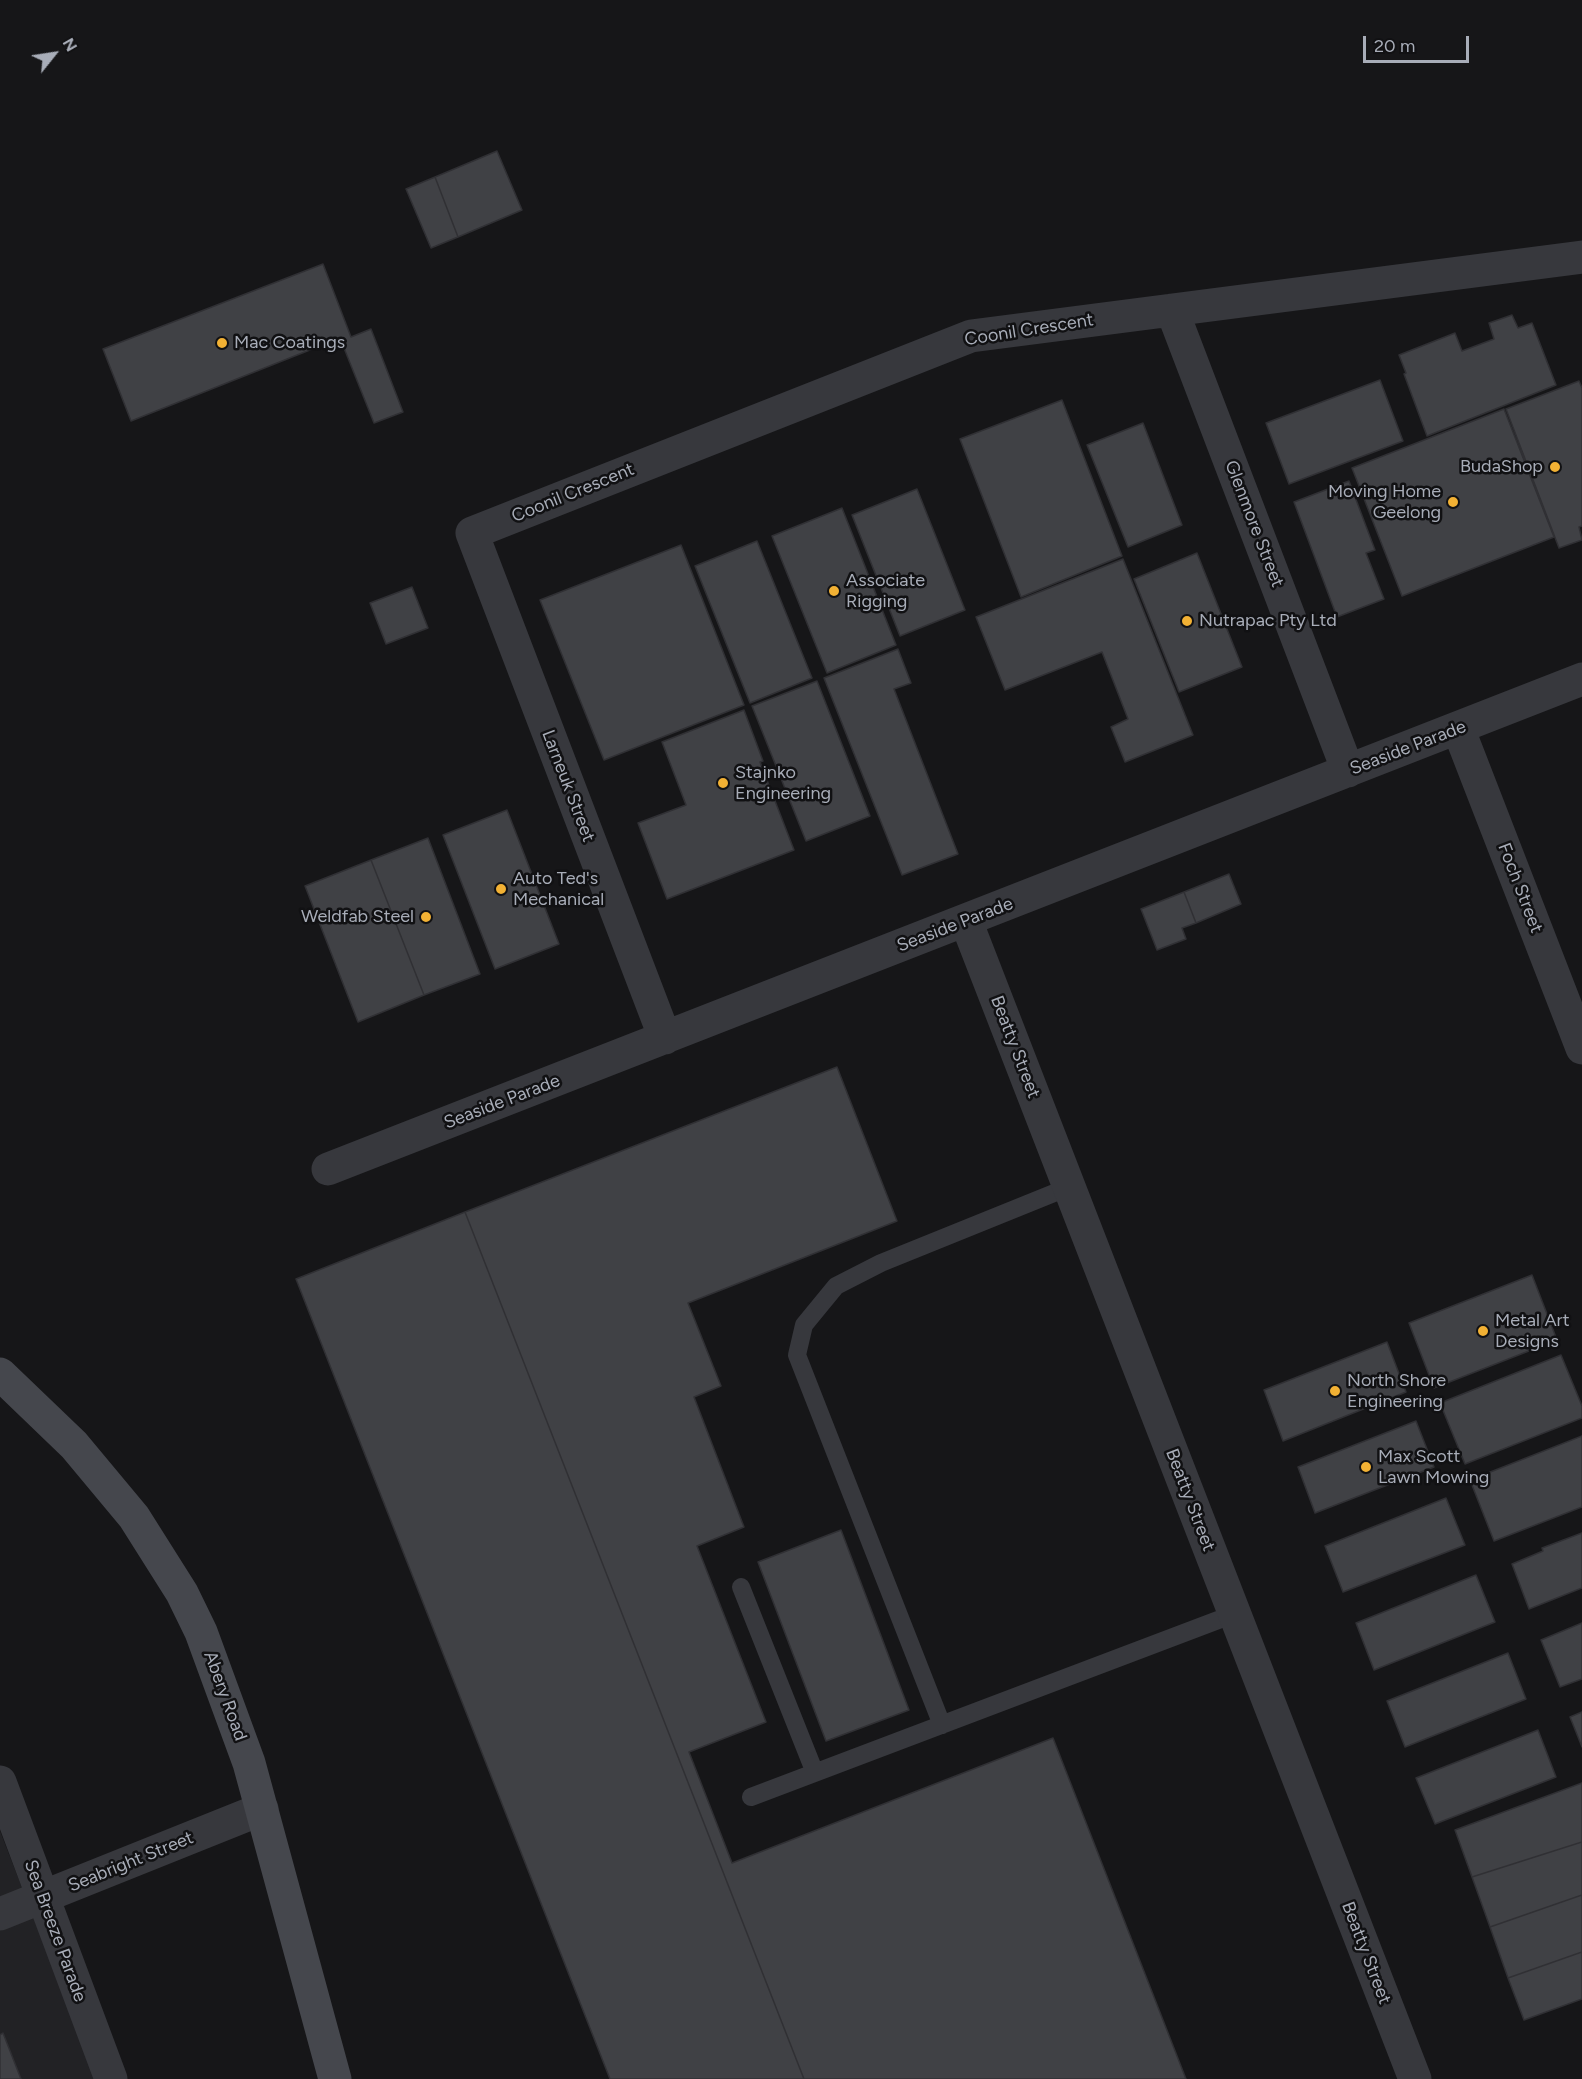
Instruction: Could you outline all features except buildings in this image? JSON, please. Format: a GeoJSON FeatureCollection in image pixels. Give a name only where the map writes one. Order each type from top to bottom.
{"type":"FeatureCollection","features":[{"type":"Feature","properties":{"kind":"main road","name":"Abery Road"},"geometry":{"type":"LineString","coordinates":[[0,1374],[75,1445],[134,1517],[160,1556],[201,1632],[236,1720],[335,2079]]}},
{"type":"Feature","properties":{"kind":"street","name":"Coonil Crescent"},"geometry":{"type":"LineString","coordinates":[[472,533],[970,336],[1582,256]]}},
{"type":"Feature","properties":{"kind":"street","name":"Glenmore Street"},"geometry":{"type":"LineString","coordinates":[[1172,310],[1348,771]]}},
{"type":"Feature","properties":{"kind":"street","name":"Larneuk Street"},"geometry":{"type":"LineString","coordinates":[[472,533],[665,1038]]}},
{"type":"Feature","properties":{"kind":"street","name":"Seaside Parade"},"geometry":{"type":"LineString","coordinates":[[328,1169],[1582,679]]}},
{"type":"Feature","properties":{"kind":"street","name":"Foch Street"},"geometry":{"type":"LineString","coordinates":[[1458,728],[1582,1048]]}},
{"type":"Feature","properties":{"kind":"street","name":"Beatty Street"},"geometry":{"type":"LineString","coordinates":[[966,921],[1415,2079]]}},
{"type":"Feature","properties":{"kind":"street","name":"Sea Breeze Parade"},"geometry":{"type":"LineString","coordinates":[[0,1782],[111,2079]]}},
{"type":"Feature","properties":{"kind":"street","name":"Seabright Street"},"geometry":{"type":"LineString","coordinates":[[0,1914],[262,1809]]}},
{"type":"Feature","properties":{"kind":"lane"},"geometry":{"type":"LineString","coordinates":[[942,1725],[797,1354],[804,1325],[836,1286],[881,1263],[1069,1187]]}},
{"type":"Feature","properties":{"kind":"lane"},"geometry":{"type":"LineString","coordinates":[[741,1587],[815,1773]]}},
{"type":"Feature","properties":{"kind":"lane"},"geometry":{"type":"LineString","coordinates":[[751,1797],[1234,1614]]}},
{"type":"Feature","properties":{"kind":"shaded area"},"geometry":{"type":"Polygon","coordinates":[[[0,1831],[52,1965],[97,2079],[0,2079],[0,1831]]]}},
{"type":"Feature","properties":{"kind":"place","name":"Mac Coatings"},"geometry":{"type":"Point","coordinates":[222,343]}},
{"type":"Feature","properties":{"kind":"place","name":"BudaShop"},"geometry":{"type":"Point","coordinates":[1555,467]}},
{"type":"Feature","properties":{"kind":"place","name":"Moving Home Geelong"},"geometry":{"type":"Point","coordinates":[1453,502]}},
{"type":"Feature","properties":{"kind":"place","name":"Associate Rigging"},"geometry":{"type":"Point","coordinates":[834,591]}},
{"type":"Feature","properties":{"kind":"place","name":"Nutrapac Pty Ltd"},"geometry":{"type":"Point","coordinates":[1187,621]}},
{"type":"Feature","properties":{"kind":"place","name":"Stajnko Engineering"},"geometry":{"type":"Point","coordinates":[723,783]}},
{"type":"Feature","properties":{"kind":"place","name":"Auto Ted's Mechanical"},"geometry":{"type":"Point","coordinates":[501,889]}},
{"type":"Feature","properties":{"kind":"place","name":"Weldfab Steel"},"geometry":{"type":"Point","coordinates":[426,917]}},
{"type":"Feature","properties":{"kind":"place","name":"Metal Art Designs"},"geometry":{"type":"Point","coordinates":[1483,1331]}},
{"type":"Feature","properties":{"kind":"place","name":"North Shore Engineering"},"geometry":{"type":"Point","coordinates":[1335,1391]}},
{"type":"Feature","properties":{"kind":"place","name":"Max Scott Lawn Mowing"},"geometry":{"type":"Point","coordinates":[1366,1467]}}]}
